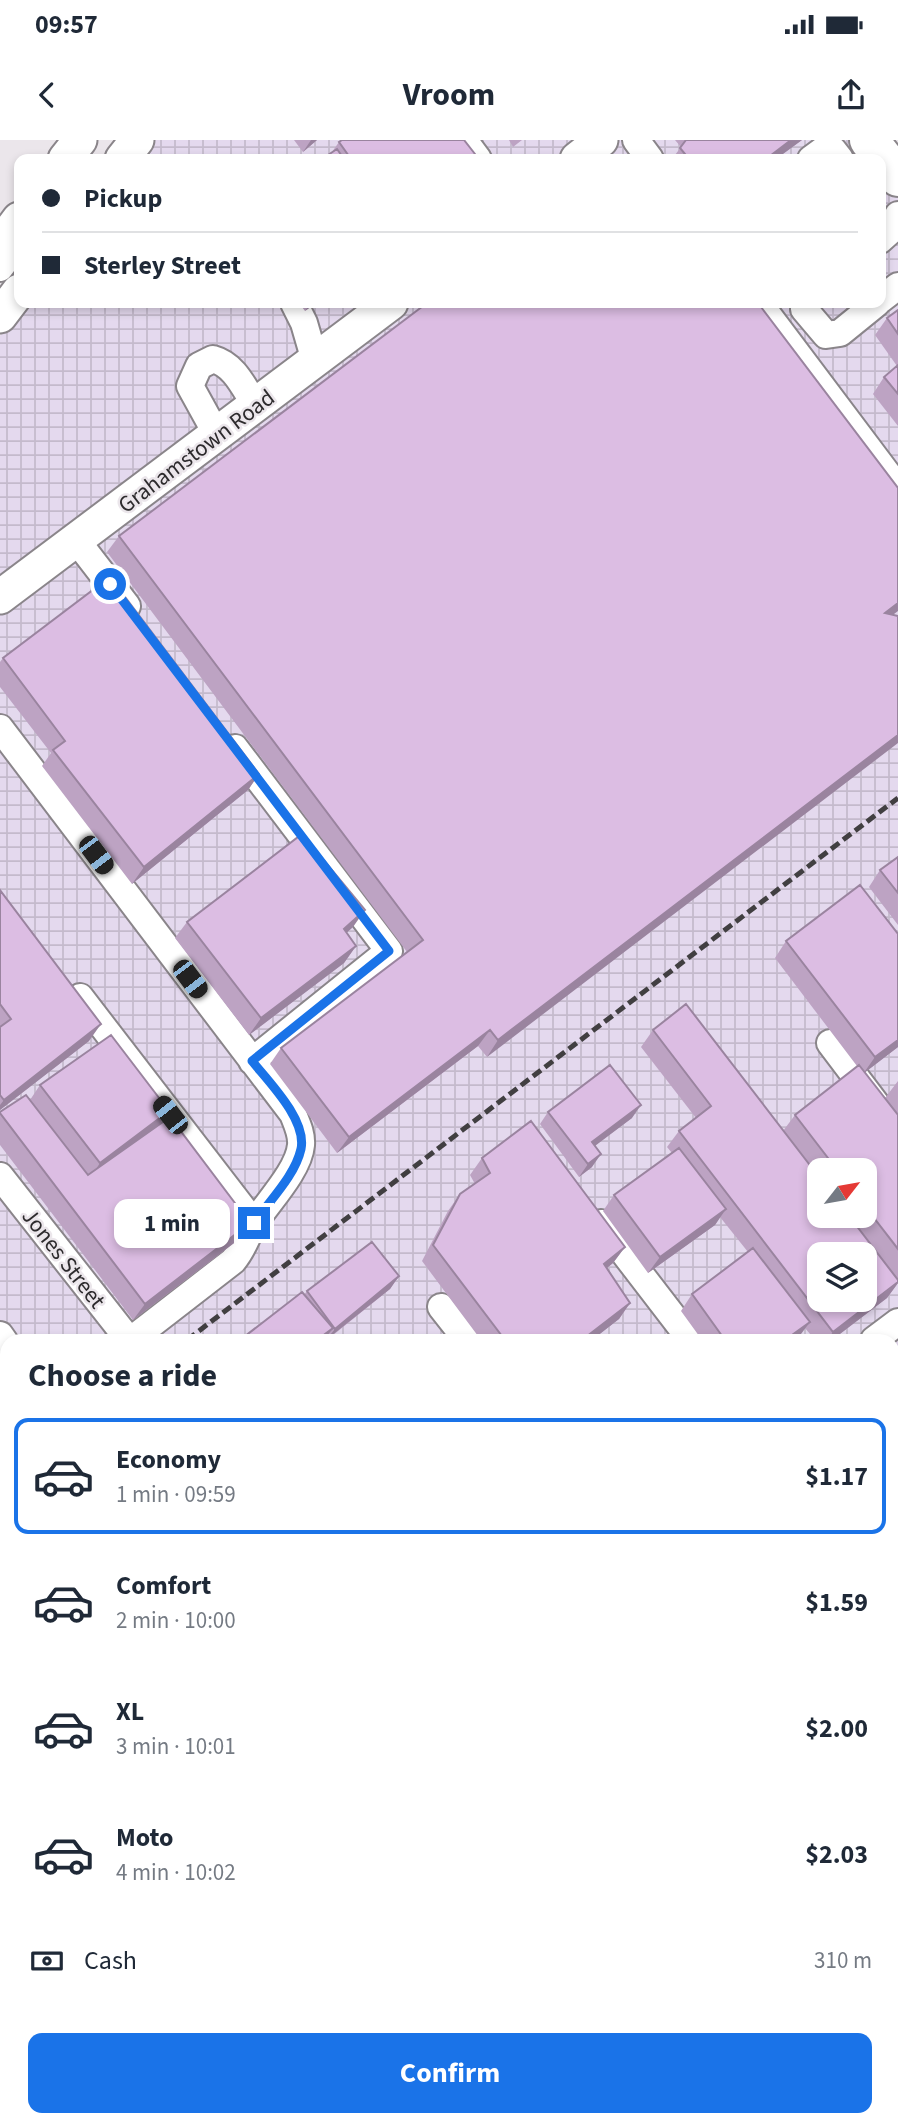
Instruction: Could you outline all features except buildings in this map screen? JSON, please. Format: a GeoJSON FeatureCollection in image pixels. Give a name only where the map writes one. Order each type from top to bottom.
{"type":"FeatureCollection","features":[{"type":"Feature","properties":{"kind":"highway"},"geometry":{"type":"LineString","coordinates":[[869,140],[880,154]]}},
{"type":"Feature","properties":{"kind":"highway"},"geometry":{"type":"LineString","coordinates":[[886,162],[898,177]]}},
{"type":"Feature","properties":{"kind":"main road"},"geometry":{"type":"LineString","coordinates":[[69,154],[80,140]]}},
{"type":"Feature","properties":{"kind":"main road"},"geometry":{"type":"LineString","coordinates":[[126,154],[137,140]]}},
{"type":"Feature","properties":{"kind":"main road"},"geometry":{"type":"LineString","coordinates":[[583,154],[601,140]]}},
{"type":"Feature","properties":{"kind":"main road"},"geometry":{"type":"LineString","coordinates":[[0,316],[14,298]]}},
{"type":"Feature","properties":{"kind":"main road","name":"Grahamstown Road"},"geometry":{"type":"LineString","coordinates":[[0,597],[384,308]]}},
{"type":"Feature","properties":{"kind":"street"},"geometry":{"type":"LineString","coordinates":[[88,154],[99,140]]}},
{"type":"Feature","properties":{"kind":"street"},"geometry":{"type":"LineString","coordinates":[[107,154],[118,140]]}},
{"type":"Feature","properties":{"kind":"street"},"geometry":{"type":"LineString","coordinates":[[818,154],[826,148],[833,149],[836,154]]}},
{"type":"Feature","properties":{"kind":"street"},"geometry":{"type":"LineString","coordinates":[[886,174],[898,189]]}},
{"type":"Feature","properties":{"kind":"street"},"geometry":{"type":"LineString","coordinates":[[886,235],[898,215]]}},
{"type":"Feature","properties":{"kind":"street"},"geometry":{"type":"LineString","coordinates":[[0,268],[10,232]]}},
{"type":"Feature","properties":{"kind":"street"},"geometry":{"type":"LineString","coordinates":[[0,293],[14,275]]}},
{"type":"Feature","properties":{"kind":"street"},"geometry":{"type":"LineString","coordinates":[[296,308],[304,323],[315,361]]}},
{"type":"Feature","properties":{"kind":"street"},"geometry":{"type":"LineString","coordinates":[[762,308],[898,488]]}},
{"type":"Feature","properties":{"kind":"street"},"geometry":{"type":"LineString","coordinates":[[806,308],[826,335],[832,335],[840,333],[870,308]]}},
{"type":"Feature","properties":{"kind":"street"},"geometry":{"type":"LineString","coordinates":[[217,435],[190,386],[200,366],[213,359],[223,362],[232,369],[256,406]]}},
{"type":"Feature","properties":{"kind":"street"},"geometry":{"type":"LineString","coordinates":[[77,541],[144,629]]}},
{"type":"Feature","properties":{"kind":"street"},"geometry":{"type":"LineString","coordinates":[[0,728],[293,1114],[299,1128],[301,1147],[296,1162],[254,1223],[242,1251],[233,1261],[138,1334]]}},
{"type":"Feature","properties":{"kind":"street"},"geometry":{"type":"LineString","coordinates":[[220,729],[389,951],[252,1061]]}},
{"type":"Feature","properties":{"kind":"street"},"geometry":{"type":"LineString","coordinates":[[64,976],[254,1223]]}},
{"type":"Feature","properties":{"kind":"street"},"geometry":{"type":"LineString","coordinates":[[831,1043],[898,1133]]}},
{"type":"Feature","properties":{"kind":"street","name":"Jones Street"},"geometry":{"type":"LineString","coordinates":[[0,1176],[125,1334]]}},
{"type":"Feature","properties":{"kind":"street"},"geometry":{"type":"LineString","coordinates":[[582,1198],[686,1334]]}},
{"type":"Feature","properties":{"kind":"street"},"geometry":{"type":"LineString","coordinates":[[442,1307],[462,1334]]}},
{"type":"Feature","properties":{"kind":"street"},"geometry":{"type":"LineString","coordinates":[[882,1334],[898,1322]]}},
{"type":"Feature","properties":{"kind":"shaded area"},"geometry":{"type":"Polygon","coordinates":[[[153,140],[856,140],[866,154],[142,154],[153,140]]]}},
{"type":"Feature","properties":{"kind":"shaded area"},"geometry":{"type":"Polygon","coordinates":[[[886,180],[898,196],[898,1334],[0,1334],[0,336],[22,308],[886,308],[886,180]]]}},
{"type":"Feature","properties":{"kind":"railway"},"geometry":{"type":"LineString","coordinates":[[195,1334],[898,798]]}},
{"type":"Feature","properties":{"kind":"route"},"geometry":{"type":"LineString","coordinates":[[110,584],[389,951],[252,1061],[293,1114],[299,1128],[301,1147],[296,1162],[254,1223]]}}]}
